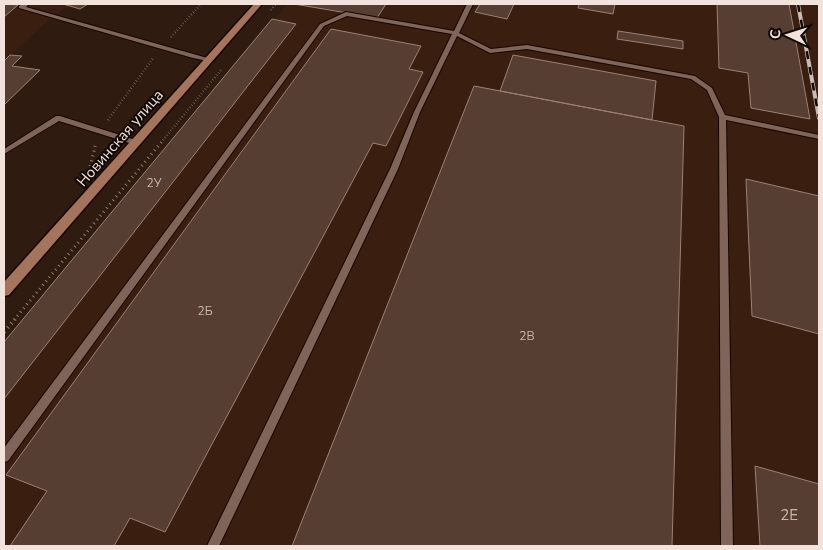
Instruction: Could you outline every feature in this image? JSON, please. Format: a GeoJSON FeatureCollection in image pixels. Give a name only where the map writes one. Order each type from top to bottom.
{"type":"FeatureCollection","features":[{"type":"Feature","properties":{"kind":"main road","name":"Новинская улица"},"geometry":{"type":"LineString","coordinates":[[4,291],[258,4]]}},
{"type":"Feature","properties":{"kind":"lane"},"geometry":{"type":"LineString","coordinates":[[26,4],[21,7],[208,59]]}},
{"type":"Feature","properties":{"kind":"lane"},"geometry":{"type":"LineString","coordinates":[[213,546],[386,187],[417,112],[470,4]]}},
{"type":"Feature","properties":{"kind":"lane"},"geometry":{"type":"LineString","coordinates":[[4,457],[322,25],[346,14],[455,33],[490,51],[527,47],[693,77],[710,89],[722,117],[727,546]]}},
{"type":"Feature","properties":{"kind":"lane"},"geometry":{"type":"LineString","coordinates":[[722,117],[819,137]]}},
{"type":"Feature","properties":{"kind":"lane"},"geometry":{"type":"LineString","coordinates":[[4,152],[58,118],[136,143]]}},
{"type":"Feature","properties":{"kind":"path"},"geometry":{"type":"LineString","coordinates":[[88,177],[100,131],[161,47],[201,4]]}},
{"type":"Feature","properties":{"kind":"path"},"geometry":{"type":"LineString","coordinates":[[270,11],[276,4]]}},
{"type":"Feature","properties":{"kind":"path"},"geometry":{"type":"LineString","coordinates":[[4,332],[225,65]]}},
{"type":"Feature","properties":{"kind":"shaded area"},"geometry":{"type":"Polygon","coordinates":[[[4,4],[88,4],[80,9],[70,6],[53,16],[4,61],[4,4]]]}},
{"type":"Feature","properties":{"kind":"shaded area"},"geometry":{"type":"Polygon","coordinates":[[[287,4],[819,4],[819,546],[4,546],[4,347],[287,4]]]}},
{"type":"Feature","properties":{"kind":"building"},"geometry":{"type":"Polygon","coordinates":[[[4,4],[7,4],[18,5],[4,17],[4,4]]]}},
{"type":"Feature","properties":{"kind":"building"},"geometry":{"type":"Polygon","coordinates":[[[63,4],[88,4],[80,9],[63,4]]]}},
{"type":"Feature","properties":{"kind":"building"},"geometry":{"type":"Polygon","coordinates":[[[294,4],[386,4],[377,18],[294,4]]]}},
{"type":"Feature","properties":{"kind":"building"},"geometry":{"type":"Polygon","coordinates":[[[480,4],[514,4],[507,19],[475,12],[480,4]]]}},
{"type":"Feature","properties":{"kind":"building"},"geometry":{"type":"Polygon","coordinates":[[[579,4],[615,4],[613,14],[578,8],[579,4]]]}},
{"type":"Feature","properties":{"kind":"building"},"geometry":{"type":"Polygon","coordinates":[[[717,4],[789,4],[810,119],[751,108],[748,73],[719,68],[717,4]]]}},
{"type":"Feature","properties":{"kind":"building"},"geometry":{"type":"Polygon","coordinates":[[[272,19],[296,24],[4,399],[4,342],[272,19]]]}},
{"type":"Feature","properties":{"kind":"building"},"geometry":{"type":"Polygon","coordinates":[[[331,29],[421,46],[409,69],[423,72],[386,146],[373,143],[165,532],[130,518],[114,546],[10,546],[47,491],[6,475],[331,29]]]}},
{"type":"Feature","properties":{"kind":"building"},"geometry":{"type":"Polygon","coordinates":[[[618,31],[683,41],[683,49],[617,39],[618,31]]]}},
{"type":"Feature","properties":{"kind":"building"},"geometry":{"type":"Polygon","coordinates":[[[10,55],[22,56],[12,66],[40,70],[4,105],[4,61],[10,55]]]}},
{"type":"Feature","properties":{"kind":"building"},"geometry":{"type":"Polygon","coordinates":[[[513,55],[656,81],[652,120],[500,91],[513,55]]]}},
{"type":"Feature","properties":{"kind":"building"},"geometry":{"type":"Polygon","coordinates":[[[474,86],[684,126],[672,546],[292,546],[474,86]]]}},
{"type":"Feature","properties":{"kind":"building"},"geometry":{"type":"Polygon","coordinates":[[[746,179],[819,196],[819,334],[752,316],[746,179]]]}},
{"type":"Feature","properties":{"kind":"building"},"geometry":{"type":"Polygon","coordinates":[[[755,466],[819,484],[819,546],[760,546],[755,466]]]}},
{"type":"Feature","properties":{"kind":"railway"},"geometry":{"type":"LineString","coordinates":[[798,4],[819,118]]}}]}
